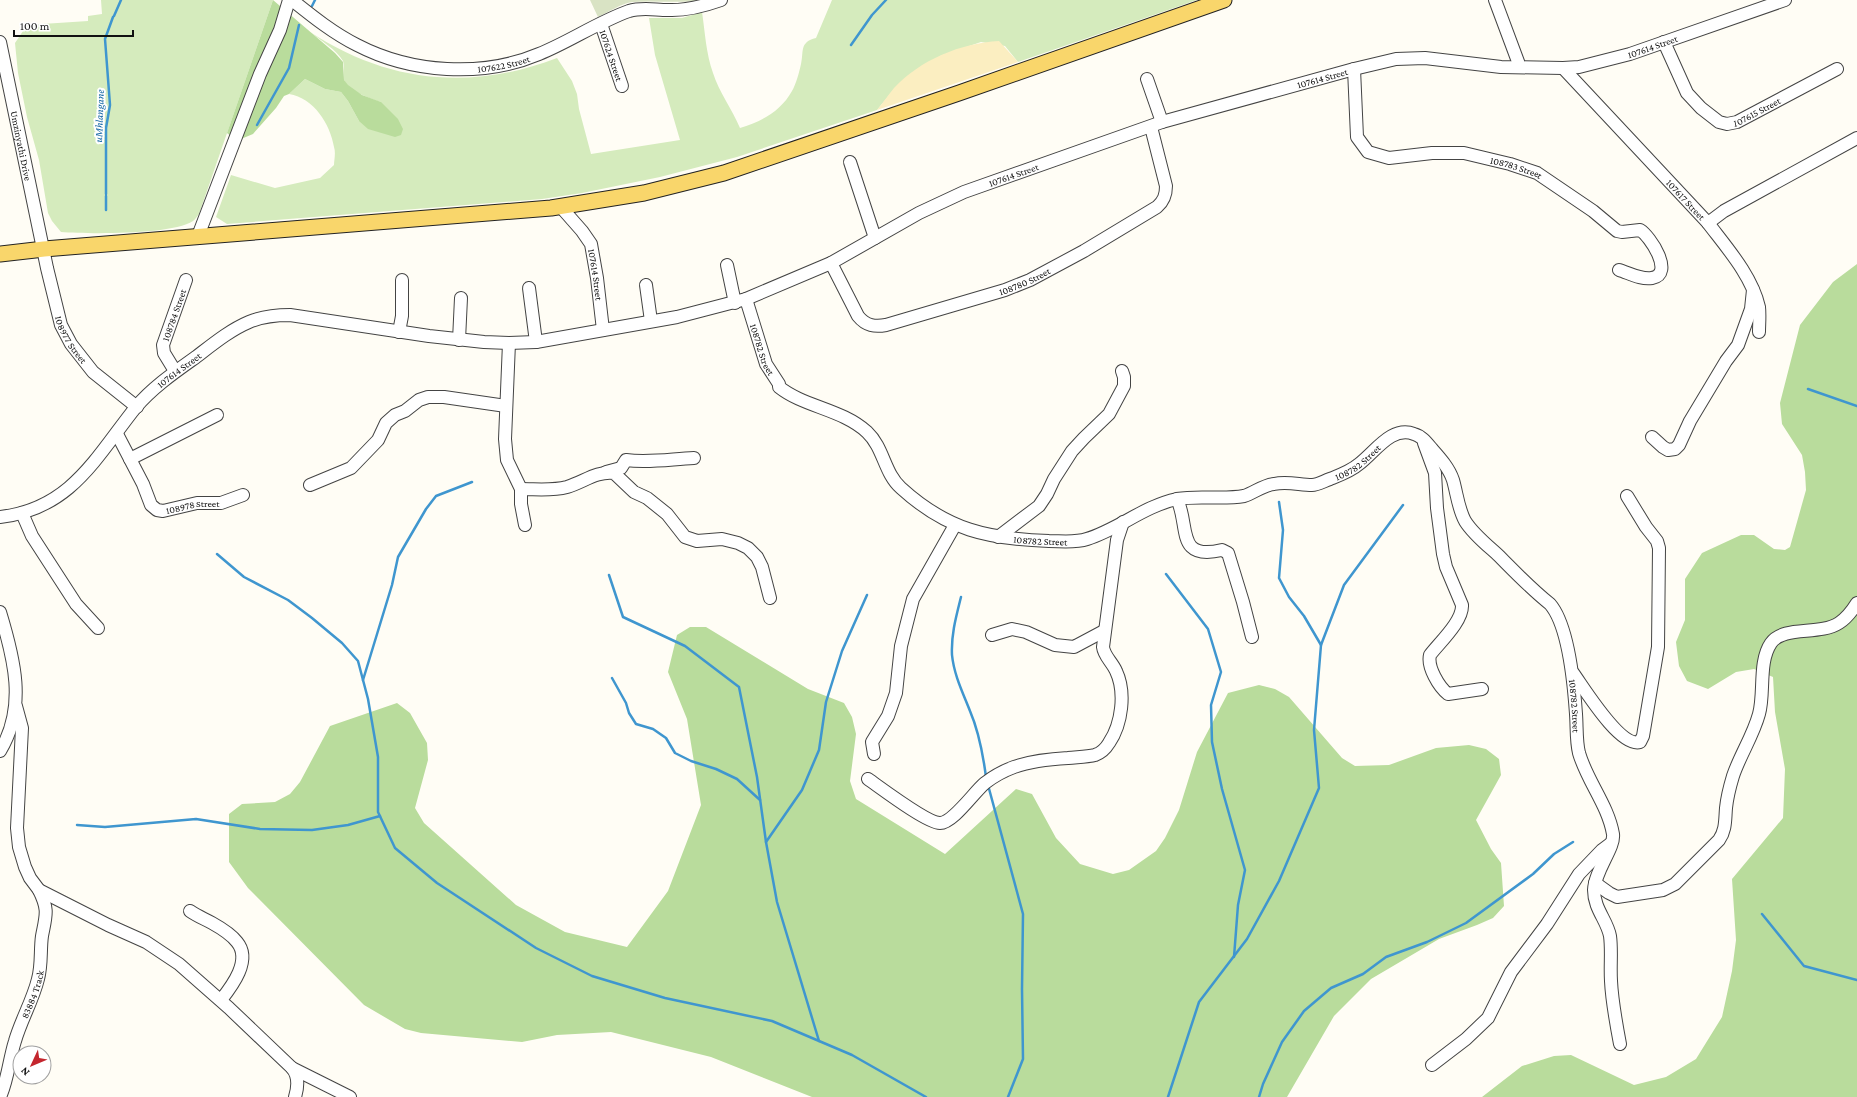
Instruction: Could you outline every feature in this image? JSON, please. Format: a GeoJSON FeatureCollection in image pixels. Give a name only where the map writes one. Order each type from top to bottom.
{"type":"FeatureCollection","features":[{"type":"Feature","properties":{"kind":"main road"},"geometry":{"type":"LineString","coordinates":[[0,254],[44,249],[252,233],[560,206],[644,193],[724,173],[1224,0]]}},
{"type":"Feature","properties":{"kind":"street","name":"107622 Street"},"geometry":{"type":"LineString","coordinates":[[290,0],[342,37],[357,45],[394,60],[443,69],[486,68],[516,62],[558,46],[601,24],[631,11],[645,9],[690,9],[721,0]]}},
{"type":"Feature","properties":{"kind":"street"},"geometry":{"type":"LineString","coordinates":[[198,236],[260,74],[280,30],[290,0]]}},
{"type":"Feature","properties":{"kind":"street"},"geometry":{"type":"LineString","coordinates":[[1494,0],[1520,67]]}},
{"type":"Feature","properties":{"kind":"street","name":"107614 Street"},"geometry":{"type":"LineString","coordinates":[[0,517],[22,513],[43,505],[76,483],[117,434],[137,407],[175,371],[231,332],[248,322],[268,316],[301,316],[459,340],[509,343],[536,342],[677,317],[741,301],[831,263],[919,213],[964,192],[1048,161],[1162,122],[1354,68],[1396,59],[1425,58],[1494,66],[1578,67],[1630,54],[1785,0]]}},
{"type":"Feature","properties":{"kind":"street","name":"107624 Street"},"geometry":{"type":"LineString","coordinates":[[601,24],[622,86]]}},
{"type":"Feature","properties":{"kind":"street","name":"Umzinyathi Drive"},"geometry":{"type":"LineString","coordinates":[[0,42],[44,249]]}},
{"type":"Feature","properties":{"kind":"street","name":"107615 Street"},"geometry":{"type":"LineString","coordinates":[[1664,42],[1687,93],[1701,108],[1719,122],[1727,124],[1737,122],[1837,68]]}},
{"type":"Feature","properties":{"kind":"street","name":"108783 Street"},"geometry":{"type":"LineString","coordinates":[[1354,68],[1357,137],[1368,152],[1388,158],[1432,153],[1464,153],[1510,164],[1537,173],[1594,212],[1617,231],[1622,232],[1640,230],[1649,239],[1661,259],[1661,270],[1653,278],[1642,278],[1619,270]]}},
{"type":"Feature","properties":{"kind":"street","name":"107617 Street"},"geometry":{"type":"LineString","coordinates":[[1563,68],[1708,223],[1724,211],[1857,138]]}},
{"type":"Feature","properties":{"kind":"street"},"geometry":{"type":"LineString","coordinates":[[1146,79],[1162,122]]}},
{"type":"Feature","properties":{"kind":"street","name":"108780 Street"},"geometry":{"type":"LineString","coordinates":[[831,263],[858,316],[865,323],[874,326],[886,325],[1005,290],[1030,280],[1084,251],[1157,207],[1162,202],[1166,193],[1166,186],[1150,127]]}},
{"type":"Feature","properties":{"kind":"street"},"geometry":{"type":"LineString","coordinates":[[850,162],[875,238]]}},
{"type":"Feature","properties":{"kind":"street","name":"107614 Street"},"geometry":{"type":"LineString","coordinates":[[560,206],[582,230],[591,244],[597,278],[603,330]]}},
{"type":"Feature","properties":{"kind":"street"},"geometry":{"type":"LineString","coordinates":[[1708,223],[1734,259],[1753,290],[1759,308],[1759,332]]}},
{"type":"Feature","properties":{"kind":"street","name":"108977 Street"},"geometry":{"type":"LineString","coordinates":[[44,249],[60,318],[71,344],[93,372],[137,407]]}},
{"type":"Feature","properties":{"kind":"street"},"geometry":{"type":"LineString","coordinates":[[726,265],[741,301]]}},
{"type":"Feature","properties":{"kind":"street","name":"108784 Street"},"geometry":{"type":"LineString","coordinates":[[175,371],[164,353],[163,344],[186,280]]}},
{"type":"Feature","properties":{"kind":"street"},"geometry":{"type":"LineString","coordinates":[[399,332],[402,316],[402,280]]}},
{"type":"Feature","properties":{"kind":"street"},"geometry":{"type":"LineString","coordinates":[[646,285],[651,321]]}},
{"type":"Feature","properties":{"kind":"street"},"geometry":{"type":"LineString","coordinates":[[529,288],[536,342]]}},
{"type":"Feature","properties":{"kind":"street"},"geometry":{"type":"LineString","coordinates":[[1652,437],[1668,450],[1675,449],[1679,445],[1690,421],[1726,361],[1738,345],[1751,310],[1753,290]]}},
{"type":"Feature","properties":{"kind":"street"},"geometry":{"type":"LineString","coordinates":[[459,340],[461,298]]}},
{"type":"Feature","properties":{"kind":"street","name":"108782 Street"},"geometry":{"type":"LineString","coordinates":[[741,301],[766,364],[779,384],[779,387],[786,393],[856,424],[866,432],[877,445],[895,481],[909,495],[935,514],[955,525],[998,537],[1025,540],[1086,540],[1147,509],[1177,499],[1246,495],[1273,484],[1287,483],[1314,485],[1348,471],[1358,465],[1390,436],[1403,432],[1414,434],[1422,438],[1447,467],[1452,479],[1460,510],[1466,522],[1477,536],[1555,610],[1561,623],[1574,686],[1579,752],[1583,765],[1610,823],[1613,834],[1612,842]]}},
{"type":"Feature","properties":{"kind":"street"},"geometry":{"type":"LineString","coordinates":[[509,343],[509,376],[506,406],[506,454],[512,472],[521,490],[521,504],[525,525]]}},
{"type":"Feature","properties":{"kind":"street"},"geometry":{"type":"LineString","coordinates":[[998,537],[1038,506],[1047,494],[1054,479],[1072,451],[1109,414],[1124,386],[1122,371]]}},
{"type":"Feature","properties":{"kind":"street"},"geometry":{"type":"LineString","coordinates":[[310,485],[351,468],[378,440],[386,423],[395,415],[405,411],[419,400],[428,397],[444,397],[506,406]]}},
{"type":"Feature","properties":{"kind":"street"},"geometry":{"type":"LineString","coordinates":[[130,459],[217,415]]}},
{"type":"Feature","properties":{"kind":"street","name":"108978 Street"},"geometry":{"type":"LineString","coordinates":[[117,434],[151,505],[157,510],[163,511],[197,503],[221,503],[243,495]]}},
{"type":"Feature","properties":{"kind":"street"},"geometry":{"type":"LineString","coordinates":[[1422,438],[1435,473],[1437,508],[1446,567],[1463,610],[1460,618],[1430,656],[1429,662],[1438,682],[1448,694],[1482,689]]}},
{"type":"Feature","properties":{"kind":"street"},"geometry":{"type":"LineString","coordinates":[[606,472],[621,468],[626,460],[652,462],[674,458],[694,458]]}},
{"type":"Feature","properties":{"kind":"street"},"geometry":{"type":"LineString","coordinates":[[521,490],[543,490],[567,487],[600,472],[614,473],[634,492],[647,498],[667,514],[685,537],[697,541],[722,539],[738,543],[748,548],[757,557],[762,567],[770,598]]}},
{"type":"Feature","properties":{"kind":"street"},"geometry":{"type":"LineString","coordinates":[[1571,670],[1621,736],[1634,743],[1640,742],[1643,736],[1658,647],[1659,548],[1657,541],[1626,496]]}},
{"type":"Feature","properties":{"kind":"street"},"geometry":{"type":"LineString","coordinates":[[1177,499],[1180,506],[1184,531],[1190,545],[1200,552],[1210,553],[1222,550],[1228,554],[1252,637]]}},
{"type":"Feature","properties":{"kind":"street"},"geometry":{"type":"LineString","coordinates":[[22,513],[32,536],[76,604],[98,628]]}},
{"type":"Feature","properties":{"kind":"street"},"geometry":{"type":"LineString","coordinates":[[868,779],[918,813],[942,824],[949,820],[979,789],[998,774],[1016,767],[1052,759],[1094,755],[1101,752],[1109,743],[1116,730],[1122,696],[1116,671],[1103,649],[1104,631],[1117,540],[1123,522]]}},
{"type":"Feature","properties":{"kind":"street"},"geometry":{"type":"LineString","coordinates":[[874,754],[872,742],[888,716],[896,693],[901,646],[913,599],[955,525]]}},
{"type":"Feature","properties":{"kind":"street"},"geometry":{"type":"LineString","coordinates":[[1595,883],[1609,893],[1617,896],[1663,890],[1675,884],[1719,840],[1724,832],[1727,802],[1733,776],[1747,747],[1759,713],[1765,656],[1772,642],[1783,633],[1815,631],[1838,624],[1849,615],[1857,603]]}},
{"type":"Feature","properties":{"kind":"street"},"geometry":{"type":"LineString","coordinates":[[0,612],[15,674],[16,706],[9,733],[0,751]]}},
{"type":"Feature","properties":{"kind":"street"},"geometry":{"type":"LineString","coordinates":[[992,634],[1012,629],[1026,632],[1056,645],[1074,647],[1104,631]]}},
{"type":"Feature","properties":{"kind":"street","name":"83884 Track"},"geometry":{"type":"LineString","coordinates":[[0,1097],[8,1077],[15,1040],[35,990],[40,972],[42,937],[47,910],[46,902],[25,868],[19,847],[17,828],[22,728],[16,706]]}},
{"type":"Feature","properties":{"kind":"street"},"geometry":{"type":"LineString","coordinates":[[1612,842],[1595,883],[1594,894],[1610,935],[1612,1002],[1620,1044]]}},
{"type":"Feature","properties":{"kind":"street"},"geometry":{"type":"LineString","coordinates":[[1432,1065],[1462,1042],[1488,1018],[1511,972],[1547,924],[1579,874],[1602,850],[1612,842]]}},
{"type":"Feature","properties":{"kind":"street"},"geometry":{"type":"LineString","coordinates":[[39,890],[108,925],[146,942],[179,964],[221,1000],[292,1068],[297,1079],[297,1090],[295,1097]]}},
{"type":"Feature","properties":{"kind":"street"},"geometry":{"type":"LineString","coordinates":[[190,911],[230,935],[238,942],[242,951],[243,957],[237,977],[221,1000]]}},
{"type":"Feature","properties":{"kind":"street"},"geometry":{"type":"LineString","coordinates":[[292,1068],[350,1097]]}},
{"type":"Feature","properties":{"kind":"green space"},"geometry":{"type":"Polygon","coordinates":[[[101,0],[273,0],[199,214],[193,221],[182,226],[167,229],[129,232],[61,232],[52,221],[48,213],[39,160],[27,117],[18,73],[15,43],[27,25],[88,21],[88,16],[102,14],[101,0]]]}},
{"type":"Feature","properties":{"kind":"green space"},"geometry":{"type":"Polygon","coordinates":[[[273,0],[335,53],[343,62],[344,80],[348,85],[362,95],[381,102],[398,119],[403,129],[401,135],[395,137],[368,129],[359,121],[348,101],[341,92],[325,89],[305,79],[289,94],[284,96],[276,108],[253,134],[241,139],[232,137],[227,133],[273,0]]]}},
{"type":"Feature","properties":{"kind":"green space"},"geometry":{"type":"Polygon","coordinates":[[[590,0],[701,0],[684,2],[632,2],[619,6],[598,17],[590,0]]]}},
{"type":"Feature","properties":{"kind":"green space"},"geometry":{"type":"Polygon","coordinates":[[[832,0],[1197,0],[1018,62],[1005,46],[981,42],[940,56],[895,88],[877,110],[737,157],[660,177],[582,193],[542,199],[227,224],[216,217],[231,175],[275,188],[320,178],[334,165],[335,149],[325,121],[313,106],[298,96],[289,94],[305,79],[325,89],[341,92],[348,101],[359,121],[381,102],[360,94],[350,88],[344,80],[343,61],[333,49],[310,32],[339,49],[369,62],[400,71],[430,76],[462,78],[493,75],[525,68],[557,58],[572,81],[577,94],[579,109],[591,154],[680,140],[655,55],[649,18],[682,18],[702,12],[707,51],[713,73],[740,128],[770,115],[787,98],[797,78],[803,48],[807,42],[816,38],[832,0]]]}},
{"type":"Feature","properties":{"kind":"green space"},"geometry":{"type":"Polygon","coordinates":[[[1857,264],[1857,1097],[1482,1097],[1522,1066],[1554,1056],[1571,1055],[1634,1085],[1666,1077],[1696,1059],[1722,1017],[1732,971],[1736,940],[1732,879],[1783,818],[1785,769],[1775,712],[1773,677],[1754,669],[1736,672],[1708,689],[1687,681],[1679,666],[1676,642],[1685,620],[1685,579],[1702,553],[1741,535],[1754,535],[1774,549],[1785,550],[1790,547],[1806,490],[1805,472],[1802,455],[1782,424],[1780,403],[1800,325],[1833,282],[1857,264]]]}},
{"type":"Feature","properties":{"kind":"green space"},"geometry":{"type":"Polygon","coordinates":[[[690,627],[706,627],[808,689],[844,703],[852,717],[856,734],[850,781],[856,799],[945,854],[1016,789],[1032,794],[1056,838],[1080,864],[1113,874],[1129,870],[1156,851],[1165,838],[1179,810],[1197,752],[1228,693],[1259,685],[1275,689],[1289,697],[1342,758],[1355,766],[1389,765],[1436,748],[1469,745],[1486,749],[1499,759],[1501,775],[1476,820],[1491,849],[1501,863],[1504,906],[1493,918],[1439,939],[1371,979],[1334,1016],[1287,1097],[812,1097],[711,1057],[611,1032],[557,1035],[522,1042],[421,1033],[405,1029],[364,1005],[248,888],[229,862],[229,814],[242,804],[275,802],[290,794],[300,782],[330,726],[397,703],[410,713],[427,743],[428,760],[415,808],[424,823],[516,905],[565,932],[627,947],[668,891],[701,805],[687,719],[668,672],[677,635],[690,627]]]}},
{"type":"Feature","properties":{"kind":"sand"},"geometry":{"type":"Polygon","coordinates":[[[999,41],[1018,62],[877,110],[904,78],[929,61],[956,49],[970,45],[999,41]]]}},
{"type":"Feature","properties":{"kind":"waterway","name":"uMhlangane"},"geometry":{"type":"LineString","coordinates":[[114,16],[121,0]]}},
{"type":"Feature","properties":{"kind":"waterway"},"geometry":{"type":"LineString","coordinates":[[312,6],[315,0]]}},
{"type":"Feature","properties":{"kind":"waterway"},"geometry":{"type":"LineString","coordinates":[[851,45],[872,15],[886,0]]}},
{"type":"Feature","properties":{"kind":"waterway","name":"uMhlangane"},"geometry":{"type":"LineString","coordinates":[[106,194],[106,128],[110,105],[105,39],[113,17]]}},
{"type":"Feature","properties":{"kind":"waterway"},"geometry":{"type":"LineString","coordinates":[[257,125],[289,68],[299,25]]}},
{"type":"Feature","properties":{"kind":"waterway","name":"uMhlangane"},"geometry":{"type":"LineString","coordinates":[[106,196],[106,210]]}},
{"type":"Feature","properties":{"kind":"waterway"},"geometry":{"type":"LineString","coordinates":[[1808,389],[1857,406]]}},
{"type":"Feature","properties":{"kind":"waterway"},"geometry":{"type":"LineString","coordinates":[[363,680],[392,585],[398,557],[426,509],[436,496],[472,482]]}},
{"type":"Feature","properties":{"kind":"waterway"},"geometry":{"type":"LineString","coordinates":[[1279,502],[1283,530],[1279,578],[1289,597],[1304,616],[1321,645]]}},
{"type":"Feature","properties":{"kind":"waterway"},"geometry":{"type":"LineString","coordinates":[[1168,1097],[1199,1002],[1247,939],[1279,881],[1319,788],[1314,730],[1321,645],[1344,585],[1403,505]]}},
{"type":"Feature","properties":{"kind":"waterway"},"geometry":{"type":"LineString","coordinates":[[217,554],[244,577],[288,600],[312,618],[342,643],[358,661],[368,699],[378,757],[378,812],[395,848],[437,883],[536,948],[592,976],[665,998],[772,1021],[852,1055],[926,1097]]}},
{"type":"Feature","properties":{"kind":"waterway"},"geometry":{"type":"LineString","coordinates":[[1166,574],[1208,629],[1221,672],[1211,705],[1212,742],[1222,789],[1245,870],[1238,905],[1234,957]]}},
{"type":"Feature","properties":{"kind":"waterway"},"geometry":{"type":"LineString","coordinates":[[609,575],[623,617],[685,646],[739,687],[757,777],[766,842],[777,902],[819,1041]]}},
{"type":"Feature","properties":{"kind":"waterway"},"geometry":{"type":"LineString","coordinates":[[766,842],[802,790],[819,750],[826,702],[842,651],[867,595]]}},
{"type":"Feature","properties":{"kind":"waterway"},"geometry":{"type":"LineString","coordinates":[[961,597],[953,633],[952,655],[957,677],[978,735],[986,777]]}},
{"type":"Feature","properties":{"kind":"waterway"},"geometry":{"type":"LineString","coordinates":[[612,678],[636,724],[653,729],[666,738],[675,753],[737,779],[760,800]]}},
{"type":"Feature","properties":{"kind":"waterway"},"geometry":{"type":"LineString","coordinates":[[988,785],[1023,914],[1023,1059],[1008,1097]]}},
{"type":"Feature","properties":{"kind":"waterway"},"geometry":{"type":"LineString","coordinates":[[77,825],[105,827],[196,819],[260,829],[312,830],[348,825],[380,816]]}},
{"type":"Feature","properties":{"kind":"waterway"},"geometry":{"type":"LineString","coordinates":[[1259,1097],[1263,1084],[1282,1042],[1304,1011],[1331,988],[1363,974],[1386,957],[1427,942],[1466,923],[1533,874],[1554,854],[1573,842]]}},
{"type":"Feature","properties":{"kind":"waterway"},"geometry":{"type":"LineString","coordinates":[[1762,914],[1804,966],[1857,980]]}}]}
